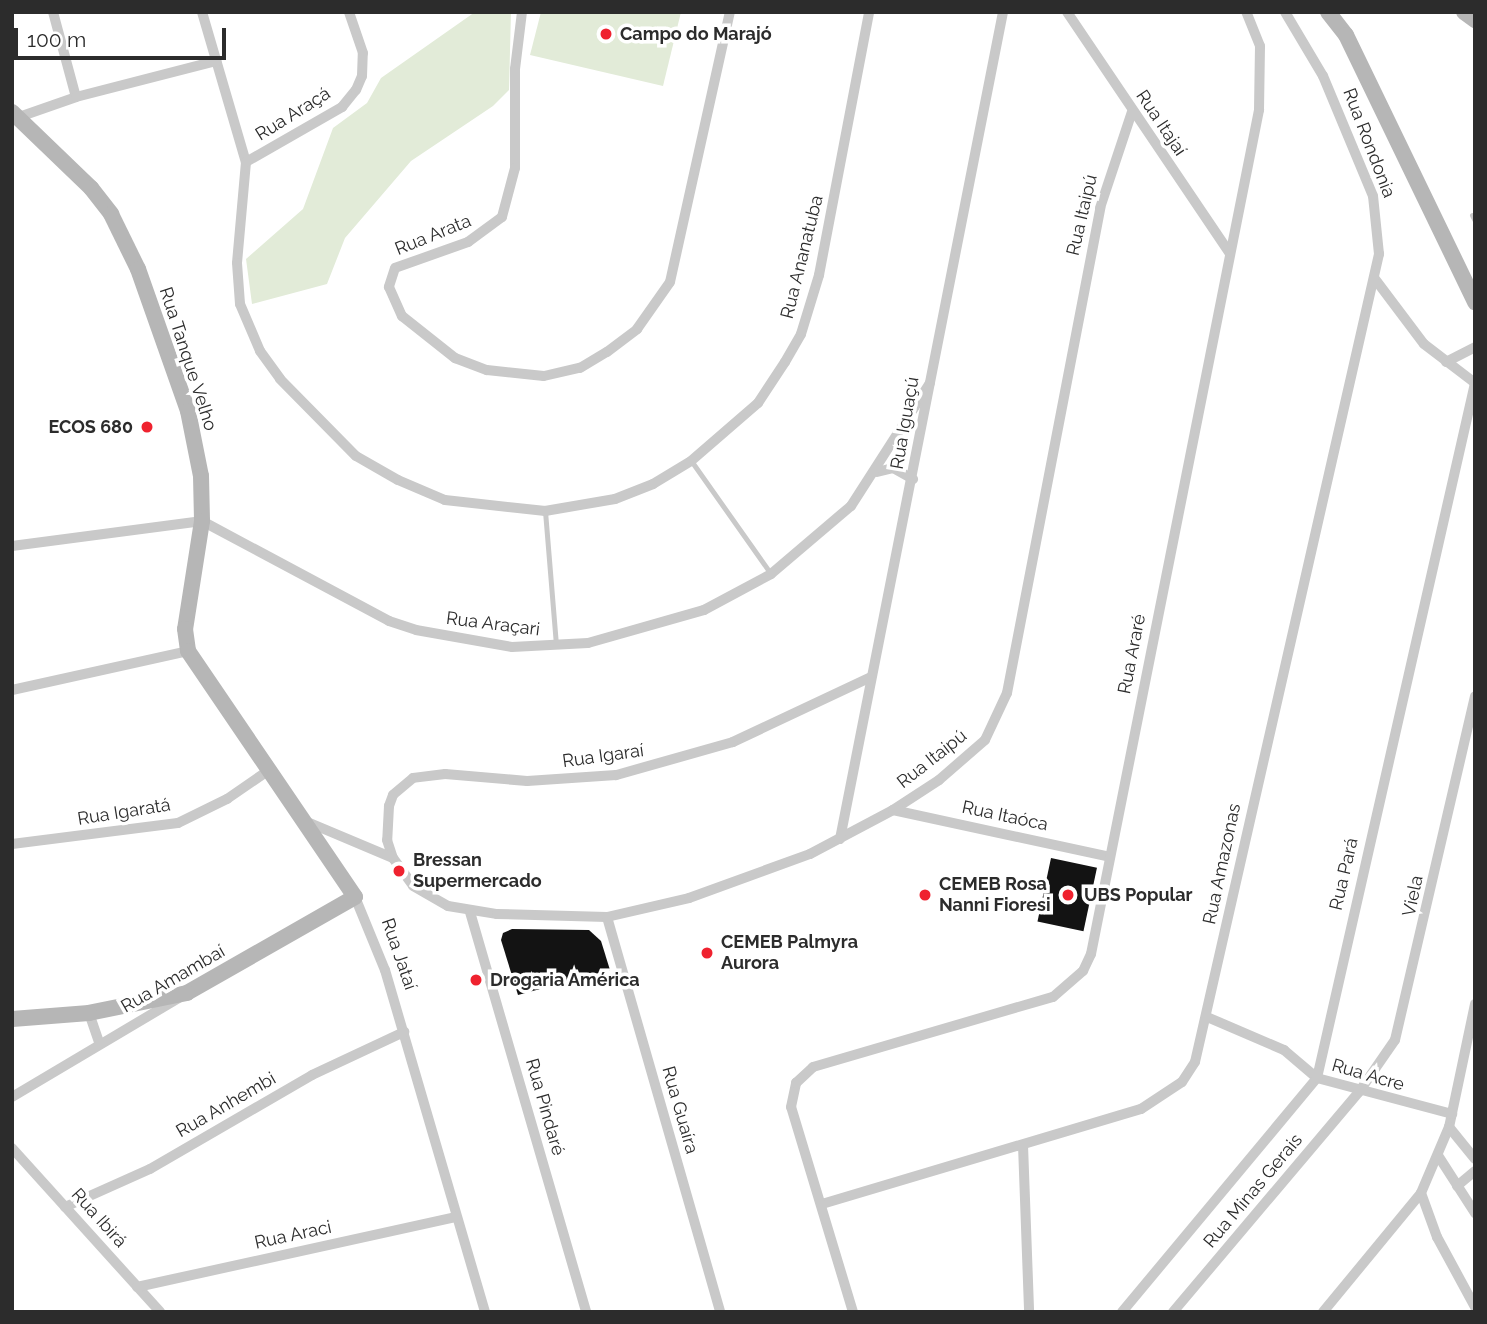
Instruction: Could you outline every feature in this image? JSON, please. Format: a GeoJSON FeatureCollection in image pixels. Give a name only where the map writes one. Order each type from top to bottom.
{"type":"FeatureCollection","features":[{"type":"Feature","properties":{"kind":"street"},"geometry":{"type":"LineString","coordinates":[[53,12],[76,97]]}},
{"type":"Feature","properties":{"kind":"street","name":"Rua Ananatuba"},"geometry":{"type":"LineString","coordinates":[[202,12],[246,162],[237,263],[240,304],[248,330],[280,379],[356,456],[398,480],[445,500],[545,512],[615,499],[653,484],[691,461],[758,404],[801,334],[819,275],[869,12]]}},
{"type":"Feature","properties":{"kind":"street","name":"Rua Araçá"},"geometry":{"type":"LineString","coordinates":[[246,162],[342,107],[356,90],[362,76],[363,53],[349,12]]}},
{"type":"Feature","properties":{"kind":"street","name":"Rua Arata"},"geometry":{"type":"LineString","coordinates":[[522,12],[515,69],[515,168],[502,217],[468,242],[400,265],[391,273],[389,287],[402,316],[455,358],[487,370],[544,376],[580,368],[637,330],[670,282],[730,12]]}},
{"type":"Feature","properties":{"kind":"street","name":"Rua Iguaçú"},"geometry":{"type":"LineString","coordinates":[[840,839],[1003,12]]}},
{"type":"Feature","properties":{"kind":"street","name":"Rua Itajaí"},"geometry":{"type":"LineString","coordinates":[[1067,12],[1132,112],[1229,251]]}},
{"type":"Feature","properties":{"kind":"street","name":"Rua Araré"},"geometry":{"type":"LineString","coordinates":[[822,1204],[791,1107],[796,1083],[813,1068],[1032,1005],[1071,984],[1091,954],[1259,110],[1262,72],[1260,46],[1246,12]]}},
{"type":"Feature","properties":{"kind":"street","name":"Rua Rondonia"},"geometry":{"type":"LineString","coordinates":[[1285,12],[1323,76],[1373,196],[1379,222],[1375,279]]}},
{"type":"Feature","properties":{"kind":"street"},"geometry":{"type":"LineString","coordinates":[[1328,12],[1346,35]]}},
{"type":"Feature","properties":{"kind":"street"},"geometry":{"type":"LineString","coordinates":[[1337,12],[1475,302]]}},
{"type":"Feature","properties":{"kind":"street"},"geometry":{"type":"LineString","coordinates":[[1464,12],[1475,20]]}},
{"type":"Feature","properties":{"kind":"street"},"geometry":{"type":"LineString","coordinates":[[16,115],[216,61]]}},
{"type":"Feature","properties":{"kind":"street","name":"Rua Itaipú"},"geometry":{"type":"LineString","coordinates":[[393,858],[413,886],[428,898],[470,912],[607,917],[733,884],[840,839],[893,810],[939,780],[985,740],[1007,693],[1100,208],[1132,112]]}},
{"type":"Feature","properties":{"kind":"street","name":"Rua Tanque Velho"},"geometry":{"type":"LineString","coordinates":[[16,115],[91,188],[123,235],[188,411],[201,476],[202,521],[185,629],[188,651]]}},
{"type":"Feature","properties":{"kind":"street"},"geometry":{"type":"LineString","coordinates":[[1375,279],[1424,344],[1475,383]]}},
{"type":"Feature","properties":{"kind":"street","name":"Rua Amazonas"},"geometry":{"type":"LineString","coordinates":[[822,1204],[1023,1145],[1161,1099],[1182,1082],[1195,1062],[1343,403],[1375,279]]}},
{"type":"Feature","properties":{"kind":"street"},"geometry":{"type":"LineString","coordinates":[[1446,362],[1475,347]]}},
{"type":"Feature","properties":{"kind":"street","name":"Rua Araçari"},"geometry":{"type":"LineString","coordinates":[[202,521],[389,621],[468,642],[556,648],[628,634],[704,610],[771,574],[820,536],[877,472],[930,383]]}},
{"type":"Feature","properties":{"kind":"street","name":"Rua Pará"},"geometry":{"type":"LineString","coordinates":[[1122,1312],[1317,1078],[1475,383]]}},
{"type":"Feature","properties":{"kind":"street"},"geometry":{"type":"LineString","coordinates":[[877,472],[893,468],[913,479]]}},
{"type":"Feature","properties":{"kind":"street"},"geometry":{"type":"LineString","coordinates":[[12,546],[202,521]]}},
{"type":"Feature","properties":{"kind":"street"},"geometry":{"type":"LineString","coordinates":[[12,690],[188,651]]}},
{"type":"Feature","properties":{"kind":"street","name":"Rua Jataí"},"geometry":{"type":"LineString","coordinates":[[188,651],[355,897],[385,970],[485,1312]]}},
{"type":"Feature","properties":{"kind":"street","name":"Rua Igaraí"},"geometry":{"type":"LineString","coordinates":[[393,858],[387,840],[389,806],[393,795],[413,778],[445,774],[527,781],[616,775],[733,741],[871,677]]}},
{"type":"Feature","properties":{"kind":"street","name":"Viela"},"geometry":{"type":"LineString","coordinates":[[1359,1092],[1402,1024],[1475,696]]}},
{"type":"Feature","properties":{"kind":"street","name":"Rua Igaratá"},"geometry":{"type":"LineString","coordinates":[[12,844],[168,825],[227,799],[269,770]]}},
{"type":"Feature","properties":{"kind":"street","name":"Rua Itaóca"},"geometry":{"type":"LineString","coordinates":[[893,810],[1111,857]]}},
{"type":"Feature","properties":{"kind":"street"},"geometry":{"type":"LineString","coordinates":[[304,821],[393,858]]}},
{"type":"Feature","properties":{"kind":"street","name":"Rua Amambaí"},"geometry":{"type":"LineString","coordinates":[[12,1097],[99,1042],[355,897]]}},
{"type":"Feature","properties":{"kind":"street","name":"Rua Pindaré"},"geometry":{"type":"LineString","coordinates":[[470,912],[586,1312]]}},
{"type":"Feature","properties":{"kind":"street","name":"Rua Guaíra"},"geometry":{"type":"LineString","coordinates":[[607,917],[720,1312]]}},
{"type":"Feature","properties":{"kind":"street"},"geometry":{"type":"LineString","coordinates":[[12,1019],[89,1013],[187,993]]}},
{"type":"Feature","properties":{"kind":"street"},"geometry":{"type":"LineString","coordinates":[[1323,1312],[1421,1193],[1439,1157],[1449,1127],[1475,1004]]}},
{"type":"Feature","properties":{"kind":"street"},"geometry":{"type":"LineString","coordinates":[[89,1013],[99,1042]]}},
{"type":"Feature","properties":{"kind":"street","name":"Rua Acre"},"geometry":{"type":"LineString","coordinates":[[1207,1017],[1299,1058],[1317,1078],[1359,1092],[1452,1114]]}},
{"type":"Feature","properties":{"kind":"street","name":"Rua Anhembi"},"geometry":{"type":"LineString","coordinates":[[65,1207],[150,1169],[312,1075],[404,1032]]}},
{"type":"Feature","properties":{"kind":"street","name":"Rua Minas Gerais"},"geometry":{"type":"LineString","coordinates":[[1173,1312],[1359,1092]]}},
{"type":"Feature","properties":{"kind":"street"},"geometry":{"type":"LineString","coordinates":[[1449,1127],[1475,1159]]}},
{"type":"Feature","properties":{"kind":"street"},"geometry":{"type":"LineString","coordinates":[[1023,1145],[1029,1312]]}},
{"type":"Feature","properties":{"kind":"street","name":"Rua Ibirá"},"geometry":{"type":"LineString","coordinates":[[12,1148],[160,1312]]}},
{"type":"Feature","properties":{"kind":"street"},"geometry":{"type":"LineString","coordinates":[[1439,1157],[1475,1213]]}},
{"type":"Feature","properties":{"kind":"street"},"geometry":{"type":"LineString","coordinates":[[1457,1186],[1475,1171]]}},
{"type":"Feature","properties":{"kind":"street"},"geometry":{"type":"LineString","coordinates":[[1421,1193],[1437,1237],[1471,1307]]}},
{"type":"Feature","properties":{"kind":"street"},"geometry":{"type":"LineString","coordinates":[[822,1204],[853,1312]]}},
{"type":"Feature","properties":{"kind":"street","name":"Rua Araci"},"geometry":{"type":"LineString","coordinates":[[137,1287],[456,1217]]}},
{"type":"Feature","properties":{"kind":"lane"},"geometry":{"type":"LineString","coordinates":[[691,461],[771,574]]}},
{"type":"Feature","properties":{"kind":"lane"},"geometry":{"type":"LineString","coordinates":[[545,512],[556,648]]}},
{"type":"Feature","properties":{"kind":"green space"},"geometry":{"type":"Polygon","coordinates":[[[475,12],[511,12],[509,90],[493,106],[411,161],[345,238],[327,284],[252,304],[246,259],[303,209],[333,128],[367,103],[381,78],[475,12]]]}},
{"type":"Feature","properties":{"kind":"green space","name":"Campo do Marajó"},"geometry":{"type":"Polygon","coordinates":[[[541,12],[681,12],[663,86],[530,55],[541,12]]]}},
{"type":"Feature","properties":{"kind":"building","name":"UBS Popular"},"geometry":{"type":"Polygon","coordinates":[[[1051,858],[1097,868],[1083,931],[1037,922],[1051,858]]]}},
{"type":"Feature","properties":{"kind":"building"},"geometry":{"type":"Polygon","coordinates":[[[512,929],[589,930],[601,941],[610,970],[518,995],[501,940],[503,933],[512,929]]]}},
{"type":"Feature","properties":{"kind":"place","name":"Campo do Marajó"},"geometry":{"type":"Point","coordinates":[606,34]}},
{"type":"Feature","properties":{"kind":"place","name":"ECOS 680"},"geometry":{"type":"Point","coordinates":[147,427]}},
{"type":"Feature","properties":{"kind":"place","name":"Bressan Supermercado"},"geometry":{"type":"Point","coordinates":[399,871]}},
{"type":"Feature","properties":{"kind":"place","name":"CEMEB Rosa Nanni Fioresi"},"geometry":{"type":"Point","coordinates":[925,895]}},
{"type":"Feature","properties":{"kind":"place","name":"UBS Popular"},"geometry":{"type":"Point","coordinates":[1068,895]}},
{"type":"Feature","properties":{"kind":"place","name":"CEMEB Palmyra Aurora"},"geometry":{"type":"Point","coordinates":[707,953]}},
{"type":"Feature","properties":{"kind":"place","name":"Drogaria América"},"geometry":{"type":"Point","coordinates":[476,980]}}]}
